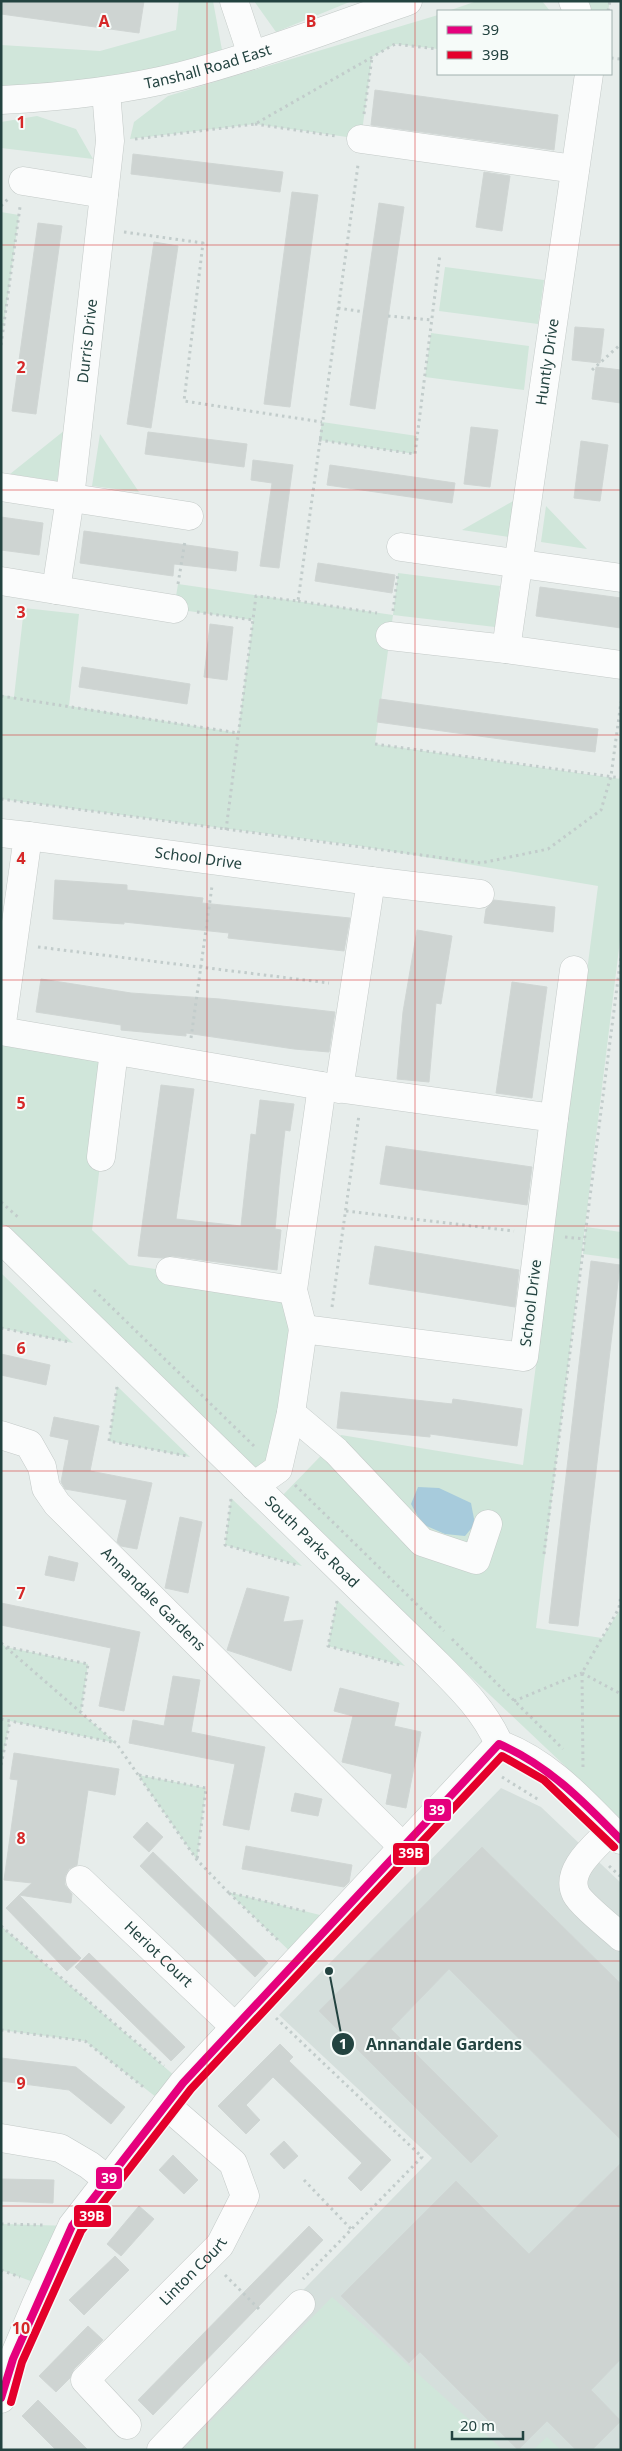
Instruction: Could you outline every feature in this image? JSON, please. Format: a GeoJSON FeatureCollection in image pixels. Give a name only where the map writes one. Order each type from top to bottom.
{"type":"FeatureCollection","features":[{"type":"Feature","properties":{"kind":"street"},"geometry":{"type":"LineString","coordinates":[[234,1],[252,55]]}},
{"type":"Feature","properties":{"kind":"street","name":"Tanshall Road East"},"geometry":{"type":"LineString","coordinates":[[1,100],[56,97],[106,91],[180,76],[252,55],[408,1]]}},
{"type":"Feature","properties":{"kind":"street","name":"Huntly Drive"},"geometry":{"type":"LineString","coordinates":[[506,649],[589,75]]}},
{"type":"Feature","properties":{"kind":"street","name":"Durris Drive"},"geometry":{"type":"LineString","coordinates":[[56,590],[70,498],[110,141],[106,91]]}},
{"type":"Feature","properties":{"kind":"street"},"geometry":{"type":"LineString","coordinates":[[361,139],[575,169]]}},
{"type":"Feature","properties":{"kind":"street"},"geometry":{"type":"LineString","coordinates":[[23,181],[104,194]]}},
{"type":"Feature","properties":{"kind":"street"},"geometry":{"type":"LineString","coordinates":[[1,487],[189,516]]}},
{"type":"Feature","properties":{"kind":"street"},"geometry":{"type":"LineString","coordinates":[[401,547],[621,578]]}},
{"type":"Feature","properties":{"kind":"street"},"geometry":{"type":"LineString","coordinates":[[1,581],[174,609]]}},
{"type":"Feature","properties":{"kind":"street"},"geometry":{"type":"LineString","coordinates":[[392,626],[506,649],[621,666]]}},
{"type":"Feature","properties":{"kind":"street","name":"School Drive"},"geometry":{"type":"LineString","coordinates":[[1,833],[480,894]]}},
{"type":"Feature","properties":{"kind":"street"},"geometry":{"type":"LineString","coordinates":[[28,836],[1,1031],[341,1089],[554,1118]]}},
{"type":"Feature","properties":{"kind":"street"},"geometry":{"type":"LineString","coordinates":[[243,1492],[278,1469],[291,1413],[316,1331],[293,1290],[341,1089],[354,986],[371,881]]}},
{"type":"Feature","properties":{"kind":"street","name":"School Drive"},"geometry":{"type":"LineString","coordinates":[[316,1331],[524,1357],[574,970]]}},
{"type":"Feature","properties":{"kind":"street"},"geometry":{"type":"LineString","coordinates":[[102,1157],[114,1051]]}},
{"type":"Feature","properties":{"kind":"street","name":"South Parks Road"},"geometry":{"type":"LineString","coordinates":[[1,1239],[243,1492],[431,1658],[472,1701],[490,1724],[499,1744]]}},
{"type":"Feature","properties":{"kind":"street"},"geometry":{"type":"LineString","coordinates":[[170,1271],[293,1290]]}},
{"type":"Feature","properties":{"kind":"street"},"geometry":{"type":"LineString","coordinates":[[291,1413],[336,1451],[422,1542],[476,1560],[488,1524]]}},
{"type":"Feature","properties":{"kind":"street","name":"Annandale Gardens"},"geometry":{"type":"LineString","coordinates":[[1,1435],[29,1444],[42,1466],[46,1488],[57,1504],[403,1847]]}},
{"type":"Feature","properties":{"kind":"street"},"geometry":{"type":"LineString","coordinates":[[1,2399],[7,2357],[72,2226],[183,2083],[499,1744],[521,1752],[543,1766],[616,1835],[583,1860],[574,1877],[576,1895],[621,1937]]}},
{"type":"Feature","properties":{"kind":"street","name":"Heriot Court"},"geometry":{"type":"LineString","coordinates":[[80,1880],[236,2028]]}},
{"type":"Feature","properties":{"kind":"street","name":"Linton Court"},"geometry":{"type":"LineString","coordinates":[[127,2426],[85,2380],[220,2245],[245,2196],[233,2163],[166,2105]]}},
{"type":"Feature","properties":{"kind":"street"},"geometry":{"type":"LineString","coordinates":[[1,2138],[60,2148],[90,2165],[108,2180]]}},
{"type":"Feature","properties":{"kind":"street"},"geometry":{"type":"LineString","coordinates":[[161,2450],[300,2294]]}},
{"type":"Feature","properties":{"kind":"path"},"geometry":{"type":"LineString","coordinates":[[256,124],[395,44],[437,49]]}},
{"type":"Feature","properties":{"kind":"path"},"geometry":{"type":"LineString","coordinates":[[298,601],[372,57]]}},
{"type":"Feature","properties":{"kind":"path"},"geometry":{"type":"LineString","coordinates":[[110,141],[256,124],[361,139]]}},
{"type":"Feature","properties":{"kind":"path"},"geometry":{"type":"LineString","coordinates":[[1,345],[23,181]]}},
{"type":"Feature","properties":{"kind":"path"},"geometry":{"type":"LineString","coordinates":[[99,228],[203,243],[184,401],[322,422]]}},
{"type":"Feature","properties":{"kind":"path"},"geometry":{"type":"LineString","coordinates":[[320,440],[415,454],[440,254]]}},
{"type":"Feature","properties":{"kind":"path"},"geometry":{"type":"LineString","coordinates":[[338,308],[364,312]]}},
{"type":"Feature","properties":{"kind":"path"},"geometry":{"type":"LineString","coordinates":[[388,316],[432,320]]}},
{"type":"Feature","properties":{"kind":"path"},"geometry":{"type":"LineString","coordinates":[[592,370],[621,344]]}},
{"type":"Feature","properties":{"kind":"path"},"geometry":{"type":"LineString","coordinates":[[189,516],[174,609],[253,620]]}},
{"type":"Feature","properties":{"kind":"path"},"geometry":{"type":"LineString","coordinates":[[226,830],[256,596],[298,601],[392,626],[401,547]]}},
{"type":"Feature","properties":{"kind":"path"},"geometry":{"type":"LineString","coordinates":[[1,696],[238,733]]}},
{"type":"Feature","properties":{"kind":"path"},"geometry":{"type":"LineString","coordinates":[[1,799],[482,863],[548,849],[601,810],[611,776],[621,702]]}},
{"type":"Feature","properties":{"kind":"path"},"geometry":{"type":"LineString","coordinates":[[375,744],[621,778]]}},
{"type":"Feature","properties":{"kind":"path"},"geometry":{"type":"LineString","coordinates":[[188,1064],[215,861]]}},
{"type":"Feature","properties":{"kind":"path"},"geometry":{"type":"LineString","coordinates":[[13,944],[354,986]]}},
{"type":"Feature","properties":{"kind":"path"},"geometry":{"type":"LineString","coordinates":[[544,1554],[621,956]]}},
{"type":"Feature","properties":{"kind":"path"},"geometry":{"type":"LineString","coordinates":[[316,1331],[346,1211],[341,1089]]}},
{"type":"Feature","properties":{"kind":"path"},"geometry":{"type":"LineString","coordinates":[[1,1202],[25,1224]]}},
{"type":"Feature","properties":{"kind":"path"},"geometry":{"type":"LineString","coordinates":[[346,1211],[540,1234]]}},
{"type":"Feature","properties":{"kind":"path"},"geometry":{"type":"LineString","coordinates":[[93,1290],[567,1752]]}},
{"type":"Feature","properties":{"kind":"path"},"geometry":{"type":"LineString","coordinates":[[1,1328],[73,1343]]}},
{"type":"Feature","properties":{"kind":"path"},"geometry":{"type":"LineString","coordinates":[[117,1386],[108,1441],[190,1457]]}},
{"type":"Feature","properties":{"kind":"path"},"geometry":{"type":"LineString","coordinates":[[243,1492],[225,1546],[302,1566]]}},
{"type":"Feature","properties":{"kind":"path"},"geometry":{"type":"LineString","coordinates":[[583,1768],[582,1673],[619,1608],[621,1595]]}},
{"type":"Feature","properties":{"kind":"path"},"geometry":{"type":"LineString","coordinates":[[337,1600],[328,1646],[405,1666]]}},
{"type":"Feature","properties":{"kind":"path"},"geometry":{"type":"LineString","coordinates":[[1,1643],[116,1743],[196,1860],[299,1960]]}},
{"type":"Feature","properties":{"kind":"path"},"geometry":{"type":"LineString","coordinates":[[5,1647],[88,1664],[81,1712]]}},
{"type":"Feature","properties":{"kind":"path"},"geometry":{"type":"LineString","coordinates":[[514,1700],[582,1673],[621,1694]]}},
{"type":"Feature","properties":{"kind":"path"},"geometry":{"type":"LineString","coordinates":[[1,1719],[116,1743]]}},
{"type":"Feature","properties":{"kind":"path"},"geometry":{"type":"LineString","coordinates":[[1,1765],[10,1721]]}},
{"type":"Feature","properties":{"kind":"path"},"geometry":{"type":"LineString","coordinates":[[578,1763],[589,1774]]}},
{"type":"Feature","properties":{"kind":"path"},"geometry":{"type":"LineString","coordinates":[[138,1775],[206,1788],[196,1860]]}},
{"type":"Feature","properties":{"kind":"path"},"geometry":{"type":"LineString","coordinates":[[228,1892],[336,1919]]}},
{"type":"Feature","properties":{"kind":"path"},"geometry":{"type":"LineString","coordinates":[[1,1926],[183,2083]]}},
{"type":"Feature","properties":{"kind":"path"},"geometry":{"type":"LineString","coordinates":[[259,2002],[422,2157],[351,2229],[300,2294]]}},
{"type":"Feature","properties":{"kind":"path"},"geometry":{"type":"LineString","coordinates":[[1,2030],[84,2041],[166,2105]]}},
{"type":"Feature","properties":{"kind":"path"},"geometry":{"type":"LineString","coordinates":[[304,2180],[351,2229]]}},
{"type":"Feature","properties":{"kind":"path"},"geometry":{"type":"LineString","coordinates":[[1,2224],[72,2226]]}},
{"type":"Feature","properties":{"kind":"path"},"geometry":{"type":"LineString","coordinates":[[208,2257],[267,2316]]}},
{"type":"Feature","properties":{"kind":"shaded area"},"geometry":{"type":"Polygon","coordinates":[[[501,1788],[541,1807],[621,1883],[621,2450],[147,2450],[432,2158],[279,2015],[501,1788]]]}},
{"type":"Feature","properties":{"kind":"green space"},"geometry":{"type":"Polygon","coordinates":[[[179,1],[213,1],[222,50],[182,66],[53,90],[1,91],[1,45],[100,51],[176,30],[179,1]]]}},
{"type":"Feature","properties":{"kind":"green space"},"geometry":{"type":"Polygon","coordinates":[[[254,1],[352,1],[276,32],[254,1]]]}},
{"type":"Feature","properties":{"kind":"green space"},"geometry":{"type":"Polygon","coordinates":[[[477,1],[542,1],[549,10],[451,10],[477,1]]]}},
{"type":"Feature","properties":{"kind":"green space"},"geometry":{"type":"Polygon","coordinates":[[[589,1],[610,1],[608,10],[590,10],[589,1]]]}},
{"type":"Feature","properties":{"kind":"green space"},"geometry":{"type":"Polygon","coordinates":[[[437,15],[437,49],[395,44],[372,57],[361,139],[255,124],[130,139],[134,122],[168,96],[437,15]]]}},
{"type":"Feature","properties":{"kind":"green space"},"geometry":{"type":"Polygon","coordinates":[[[37,116],[76,129],[93,159],[1,148],[1,122],[37,116]]]}},
{"type":"Feature","properties":{"kind":"green space"},"geometry":{"type":"Polygon","coordinates":[[[1,212],[19,215],[1,345],[1,212]]]}},
{"type":"Feature","properties":{"kind":"green space"},"geometry":{"type":"Polygon","coordinates":[[[445,267],[544,280],[538,324],[439,311],[445,267]]]}},
{"type":"Feature","properties":{"kind":"green space"},"geometry":{"type":"Polygon","coordinates":[[[431,333],[529,346],[524,390],[425,377],[431,333]]]}},
{"type":"Feature","properties":{"kind":"green space"},"geometry":{"type":"Polygon","coordinates":[[[322,422],[417,436],[415,454],[319,440],[322,422]]]}},
{"type":"Feature","properties":{"kind":"green space"},"geometry":{"type":"Polygon","coordinates":[[[65,430],[57,481],[10,474],[65,430]]]}},
{"type":"Feature","properties":{"kind":"green space"},"geometry":{"type":"Polygon","coordinates":[[[100,434],[139,492],[92,486],[100,434]]]}},
{"type":"Feature","properties":{"kind":"green space"},"geometry":{"type":"Polygon","coordinates":[[[515,500],[509,537],[462,530],[515,500]]]}},
{"type":"Feature","properties":{"kind":"green space"},"geometry":{"type":"Polygon","coordinates":[[[546,506],[587,549],[541,542],[546,506]]]}},
{"type":"Feature","properties":{"kind":"green space"},"geometry":{"type":"Polygon","coordinates":[[[398,573],[500,586],[495,627],[393,615],[398,573]]]}},
{"type":"Feature","properties":{"kind":"green space"},"geometry":{"type":"Polygon","coordinates":[[[178,584],[393,615],[375,744],[621,779],[621,932],[536,1628],[602,1638],[621,1608],[621,1819],[281,1497],[341,1435],[523,1465],[598,886],[360,846],[1,799],[1,695],[14,697],[24,608],[79,614],[69,706],[238,733],[253,620],[174,609],[178,584]]]}},
{"type":"Feature","properties":{"kind":"green space"},"geometry":{"type":"Polygon","coordinates":[[[1,1030],[114,1051],[92,1230],[129,1265],[293,1290],[303,1329],[263,1480],[1,1223],[1,1030]]]}},
{"type":"Feature","properties":{"kind":"green space"},"geometry":{"type":"Polygon","coordinates":[[[586,1227],[621,1232],[621,1259],[583,1254],[586,1227]]]}},
{"type":"Feature","properties":{"kind":"green space"},"geometry":{"type":"Polygon","coordinates":[[[1,1273],[73,1343],[1,1328],[1,1273]]]}},
{"type":"Feature","properties":{"kind":"green space"},"geometry":{"type":"Polygon","coordinates":[[[117,1386],[190,1457],[109,1441],[117,1386]]]}},
{"type":"Feature","properties":{"kind":"green space"},"geometry":{"type":"Polygon","coordinates":[[[231,1498],[302,1566],[225,1545],[231,1498]]]}},
{"type":"Feature","properties":{"kind":"green space"},"geometry":{"type":"Polygon","coordinates":[[[337,1600],[405,1666],[328,1646],[337,1600]]]}},
{"type":"Feature","properties":{"kind":"green space"},"geometry":{"type":"Polygon","coordinates":[[[1,1643],[6,1647],[88,1664],[81,1713],[116,1743],[10,1721],[1,1765],[1,1643]]]}},
{"type":"Feature","properties":{"kind":"green space"},"geometry":{"type":"Polygon","coordinates":[[[138,1775],[206,1788],[197,1860],[138,1775]]]}},
{"type":"Feature","properties":{"kind":"green space"},"geometry":{"type":"Polygon","coordinates":[[[228,1892],[336,1919],[299,1960],[228,1892]]]}},
{"type":"Feature","properties":{"kind":"green space"},"geometry":{"type":"Polygon","coordinates":[[[1,1926],[183,2083],[166,2105],[85,2041],[1,2030],[1,1926]]]}},
{"type":"Feature","properties":{"kind":"green space"},"geometry":{"type":"Polygon","coordinates":[[[1,2224],[72,2226],[44,2286],[1,2270],[1,2224]]]}},
{"type":"Feature","properties":{"kind":"green space"},"geometry":{"type":"Polygon","coordinates":[[[332,2297],[503,2450],[183,2450],[332,2297]]]}},
{"type":"Feature","properties":{"kind":"green space"},"geometry":{"type":"Polygon","coordinates":[[[547,2437],[561,2450],[533,2450],[547,2437]]]}},
{"type":"Feature","properties":{"kind":"water"},"geometry":{"type":"Polygon","coordinates":[[[418,1487],[439,1488],[471,1503],[475,1524],[465,1536],[445,1534],[422,1524],[411,1504],[418,1487]]]}},
{"type":"Feature","properties":{"kind":"building"},"geometry":{"type":"Polygon","coordinates":[[[1,1],[144,1],[139,33],[1,14],[1,1]]]}},
{"type":"Feature","properties":{"kind":"building"},"geometry":{"type":"Polygon","coordinates":[[[375,90],[558,115],[554,150],[371,125],[375,90]]]}},
{"type":"Feature","properties":{"kind":"building"},"geometry":{"type":"Polygon","coordinates":[[[133,154],[283,172],[280,192],[131,174],[133,154]]]}},
{"type":"Feature","properties":{"kind":"building"},"geometry":{"type":"Polygon","coordinates":[[[484,172],[510,176],[502,231],[476,227],[484,172]]]}},
{"type":"Feature","properties":{"kind":"building"},"geometry":{"type":"Polygon","coordinates":[[[292,192],[318,195],[290,407],[264,404],[292,192]]]}},
{"type":"Feature","properties":{"kind":"building"},"geometry":{"type":"Polygon","coordinates":[[[379,203],[404,207],[375,409],[350,405],[379,203]]]}},
{"type":"Feature","properties":{"kind":"building"},"geometry":{"type":"Polygon","coordinates":[[[38,223],[62,226],[36,414],[12,411],[38,223]]]}},
{"type":"Feature","properties":{"kind":"building"},"geometry":{"type":"Polygon","coordinates":[[[154,242],[178,246],[151,428],[127,424],[154,242]]]}},
{"type":"Feature","properties":{"kind":"building"},"geometry":{"type":"Polygon","coordinates":[[[575,327],[604,329],[600,363],[572,360],[575,327]]]}},
{"type":"Feature","properties":{"kind":"building"},"geometry":{"type":"Polygon","coordinates":[[[596,367],[621,370],[621,403],[592,399],[596,367]]]}},
{"type":"Feature","properties":{"kind":"building"},"geometry":{"type":"Polygon","coordinates":[[[471,427],[498,430],[490,487],[464,484],[471,427]]]}},
{"type":"Feature","properties":{"kind":"building"},"geometry":{"type":"Polygon","coordinates":[[[148,432],[247,444],[244,467],[145,454],[148,432]]]}},
{"type":"Feature","properties":{"kind":"building"},"geometry":{"type":"Polygon","coordinates":[[[581,441],[608,445],[600,501],[574,498],[581,441]]]}},
{"type":"Feature","properties":{"kind":"building"},"geometry":{"type":"Polygon","coordinates":[[[253,460],[293,465],[279,568],[260,566],[272,483],[251,480],[253,460]]]}},
{"type":"Feature","properties":{"kind":"building"},"geometry":{"type":"Polygon","coordinates":[[[330,465],[455,483],[452,503],[327,485],[330,465]]]}},
{"type":"Feature","properties":{"kind":"building"},"geometry":{"type":"Polygon","coordinates":[[[1,517],[43,523],[39,555],[1,550],[1,517]]]}},
{"type":"Feature","properties":{"kind":"building"},"geometry":{"type":"Polygon","coordinates":[[[84,531],[238,552],[236,571],[174,564],[173,576],[80,563],[84,531]]]}},
{"type":"Feature","properties":{"kind":"building"},"geometry":{"type":"Polygon","coordinates":[[[318,563],[395,575],[392,593],[315,581],[318,563]]]}},
{"type":"Feature","properties":{"kind":"building"},"geometry":{"type":"Polygon","coordinates":[[[540,587],[621,598],[621,628],[536,616],[540,587]]]}},
{"type":"Feature","properties":{"kind":"building"},"geometry":{"type":"Polygon","coordinates":[[[210,624],[233,627],[227,680],[204,677],[210,624]]]}},
{"type":"Feature","properties":{"kind":"building"},"geometry":{"type":"Polygon","coordinates":[[[82,667],[190,684],[187,704],[79,687],[82,667]]]}},
{"type":"Feature","properties":{"kind":"building"},"geometry":{"type":"Polygon","coordinates":[[[380,699],[598,729],[595,752],[377,722],[380,699]]]}},
{"type":"Feature","properties":{"kind":"building"},"geometry":{"type":"Polygon","coordinates":[[[55,880],[127,885],[127,890],[203,898],[202,903],[350,918],[344,951],[228,938],[229,933],[124,922],[124,924],[53,919],[55,880]]]}},
{"type":"Feature","properties":{"kind":"building"},"geometry":{"type":"Polygon","coordinates":[[[494,900],[555,907],[553,932],[484,923],[486,909],[494,900]]]}},
{"type":"Feature","properties":{"kind":"building"},"geometry":{"type":"Polygon","coordinates":[[[417,930],[452,936],[441,1004],[436,1003],[429,1082],[397,1079],[403,1012],[417,930]]]}},
{"type":"Feature","properties":{"kind":"building"},"geometry":{"type":"Polygon","coordinates":[[[41,979],[131,993],[220,999],[335,1012],[329,1052],[294,1049],[186,1033],[186,1036],[121,1030],[121,1025],[36,1012],[41,979]]]}},
{"type":"Feature","properties":{"kind":"building"},"geometry":{"type":"Polygon","coordinates":[[[512,982],[547,987],[532,1098],[496,1093],[512,982]]]}},
{"type":"Feature","properties":{"kind":"building"},"geometry":{"type":"Polygon","coordinates":[[[161,1085],[194,1089],[176,1219],[241,1226],[251,1134],[256,1135],[260,1100],[294,1104],[290,1131],[285,1130],[280,1174],[275,1229],[281,1230],[277,1270],[172,1256],[162,1258],[138,1256],[161,1085]]]}},
{"type":"Feature","properties":{"kind":"building"},"geometry":{"type":"Polygon","coordinates":[[[386,1146],[532,1167],[527,1205],[380,1184],[386,1146]]]}},
{"type":"Feature","properties":{"kind":"building"},"geometry":{"type":"Polygon","coordinates":[[[375,1246],[519,1270],[515,1307],[369,1284],[375,1246]]]}},
{"type":"Feature","properties":{"kind":"building"},"geometry":{"type":"Polygon","coordinates":[[[591,1261],[620,1265],[578,1626],[549,1623],[591,1261]]]}},
{"type":"Feature","properties":{"kind":"building"},"geometry":{"type":"Polygon","coordinates":[[[1,1354],[50,1365],[46,1385],[1,1375],[1,1354]]]}},
{"type":"Feature","properties":{"kind":"building"},"geometry":{"type":"Polygon","coordinates":[[[341,1392],[452,1404],[453,1399],[522,1409],[517,1446],[430,1434],[430,1437],[337,1428],[341,1392]]]}},
{"type":"Feature","properties":{"kind":"building"},"geometry":{"type":"Polygon","coordinates":[[[54,1417],[99,1426],[90,1471],[152,1483],[137,1549],[121,1546],[117,1542],[127,1500],[65,1489],[61,1482],[69,1440],[50,1436],[54,1417]]]}},
{"type":"Feature","properties":{"kind":"building"},"geometry":{"type":"Polygon","coordinates":[[[180,1517],[202,1522],[188,1593],[165,1588],[180,1517]]]}},
{"type":"Feature","properties":{"kind":"building"},"geometry":{"type":"Polygon","coordinates":[[[49,1556],[78,1563],[74,1581],[45,1575],[49,1556]]]}},
{"type":"Feature","properties":{"kind":"building"},"geometry":{"type":"Polygon","coordinates":[[[247,1588],[289,1597],[283,1622],[303,1620],[291,1671],[227,1650],[247,1588]]]}},
{"type":"Feature","properties":{"kind":"building"},"geometry":{"type":"Polygon","coordinates":[[[1,1603],[140,1632],[124,1711],[99,1706],[111,1648],[1,1625],[1,1603]]]}},
{"type":"Feature","properties":{"kind":"building"},"geometry":{"type":"Polygon","coordinates":[[[173,1676],[200,1680],[191,1732],[265,1747],[249,1830],[223,1825],[235,1764],[129,1743],[133,1720],[164,1726],[173,1676]]]}},
{"type":"Feature","properties":{"kind":"building"},"geometry":{"type":"Polygon","coordinates":[[[340,1688],[399,1703],[394,1726],[421,1732],[406,1808],[386,1804],[392,1774],[342,1762],[353,1716],[334,1711],[340,1688]]]}},
{"type":"Feature","properties":{"kind":"building"},"geometry":{"type":"Polygon","coordinates":[[[14,1753],[119,1769],[115,1795],[88,1790],[77,1865],[69,1869],[65,1877],[65,1885],[72,1894],[71,1903],[19,1895],[32,1883],[4,1880],[18,1780],[10,1779],[14,1753]]]}},
{"type":"Feature","properties":{"kind":"building"},"geometry":{"type":"Polygon","coordinates":[[[295,1793],[322,1799],[318,1816],[291,1811],[295,1793]]]}},
{"type":"Feature","properties":{"kind":"building"},"geometry":{"type":"Polygon","coordinates":[[[147,1822],[163,1837],[149,1852],[133,1837],[147,1822]]]}},
{"type":"Feature","properties":{"kind":"building"},"geometry":{"type":"Polygon","coordinates":[[[246,1846],[352,1865],[349,1882],[344,1887],[242,1869],[246,1846]]]}},
{"type":"Feature","properties":{"kind":"building"},"geometry":{"type":"Polygon","coordinates":[[[482,1847],[621,1984],[621,2140],[449,1969],[391,2029],[498,2136],[471,2163],[319,2011],[482,1847]]]}},
{"type":"Feature","properties":{"kind":"building"},"geometry":{"type":"Polygon","coordinates":[[[153,1852],[268,1963],[255,1977],[140,1866],[153,1852]]]}},
{"type":"Feature","properties":{"kind":"building"},"geometry":{"type":"Polygon","coordinates":[[[19,1895],[81,1958],[67,1971],[6,1908],[19,1895]]]}},
{"type":"Feature","properties":{"kind":"building"},"geometry":{"type":"Polygon","coordinates":[[[89,1953],[185,2047],[171,2061],[75,1967],[89,1953]]]}},
{"type":"Feature","properties":{"kind":"building"},"geometry":{"type":"Polygon","coordinates":[[[280,2044],[293,2057],[289,2061],[391,2160],[361,2191],[348,2178],[362,2163],[273,2077],[246,2105],[260,2120],[246,2134],[218,2106],[280,2044]]]}},
{"type":"Feature","properties":{"kind":"building"},"geometry":{"type":"Polygon","coordinates":[[[1,2058],[76,2067],[125,2107],[111,2124],[69,2090],[1,2081],[1,2058]]]}},
{"type":"Feature","properties":{"kind":"building"},"geometry":{"type":"Polygon","coordinates":[[[284,2141],[298,2156],[284,2169],[270,2154],[284,2141]]]}},
{"type":"Feature","properties":{"kind":"building"},"geometry":{"type":"Polygon","coordinates":[[[173,2155],[198,2180],[184,2194],[159,2170],[173,2155]]]}},
{"type":"Feature","properties":{"kind":"building"},"geometry":{"type":"Polygon","coordinates":[[[621,2163],[621,2359],[591,2390],[621,2421],[592,2450],[576,2450],[547,2421],[518,2450],[420,2352],[409,2363],[341,2296],[456,2181],[529,2254],[621,2163]]]}},
{"type":"Feature","properties":{"kind":"building"},"geometry":{"type":"Polygon","coordinates":[[[1,2179],[54,2180],[53,2203],[1,2201],[1,2179]]]}},
{"type":"Feature","properties":{"kind":"building"},"geometry":{"type":"Polygon","coordinates":[[[139,2206],[154,2219],[121,2256],[107,2244],[139,2206]]]}},
{"type":"Feature","properties":{"kind":"building"},"geometry":{"type":"Polygon","coordinates":[[[309,2226],[323,2240],[153,2415],[138,2400],[309,2226]]]}},
{"type":"Feature","properties":{"kind":"building"},"geometry":{"type":"Polygon","coordinates":[[[115,2256],[129,2270],[84,2315],[69,2300],[115,2256]]]}},
{"type":"Feature","properties":{"kind":"building"},"geometry":{"type":"Polygon","coordinates":[[[88,2326],[103,2340],[74,2369],[70,2378],[56,2392],[39,2376],[88,2326]]]}},
{"type":"Feature","properties":{"kind":"building"},"geometry":{"type":"Polygon","coordinates":[[[38,2400],[88,2450],[56,2450],[22,2416],[38,2400]]]}},
{"type":"Feature","properties":{"kind":"transit line","name":"39"},"geometry":{"type":"LineString","coordinates":[[1,2398],[13,2359],[72,2226],[183,2083],[499,1744],[534,1763],[549,1774],[579,1798],[621,1840]]}},
{"type":"Feature","properties":{"kind":"transit line","name":"39B"},"geometry":{"type":"LineString","coordinates":[[11,2402],[22,2362],[81,2231],[191,2089],[502,1756],[544,1780],[614,1847]]}},
{"type":"Feature","properties":{"kind":"place","name":"Annandale Gardens"},"geometry":{"type":"Point","coordinates":[329,1971]}}]}
